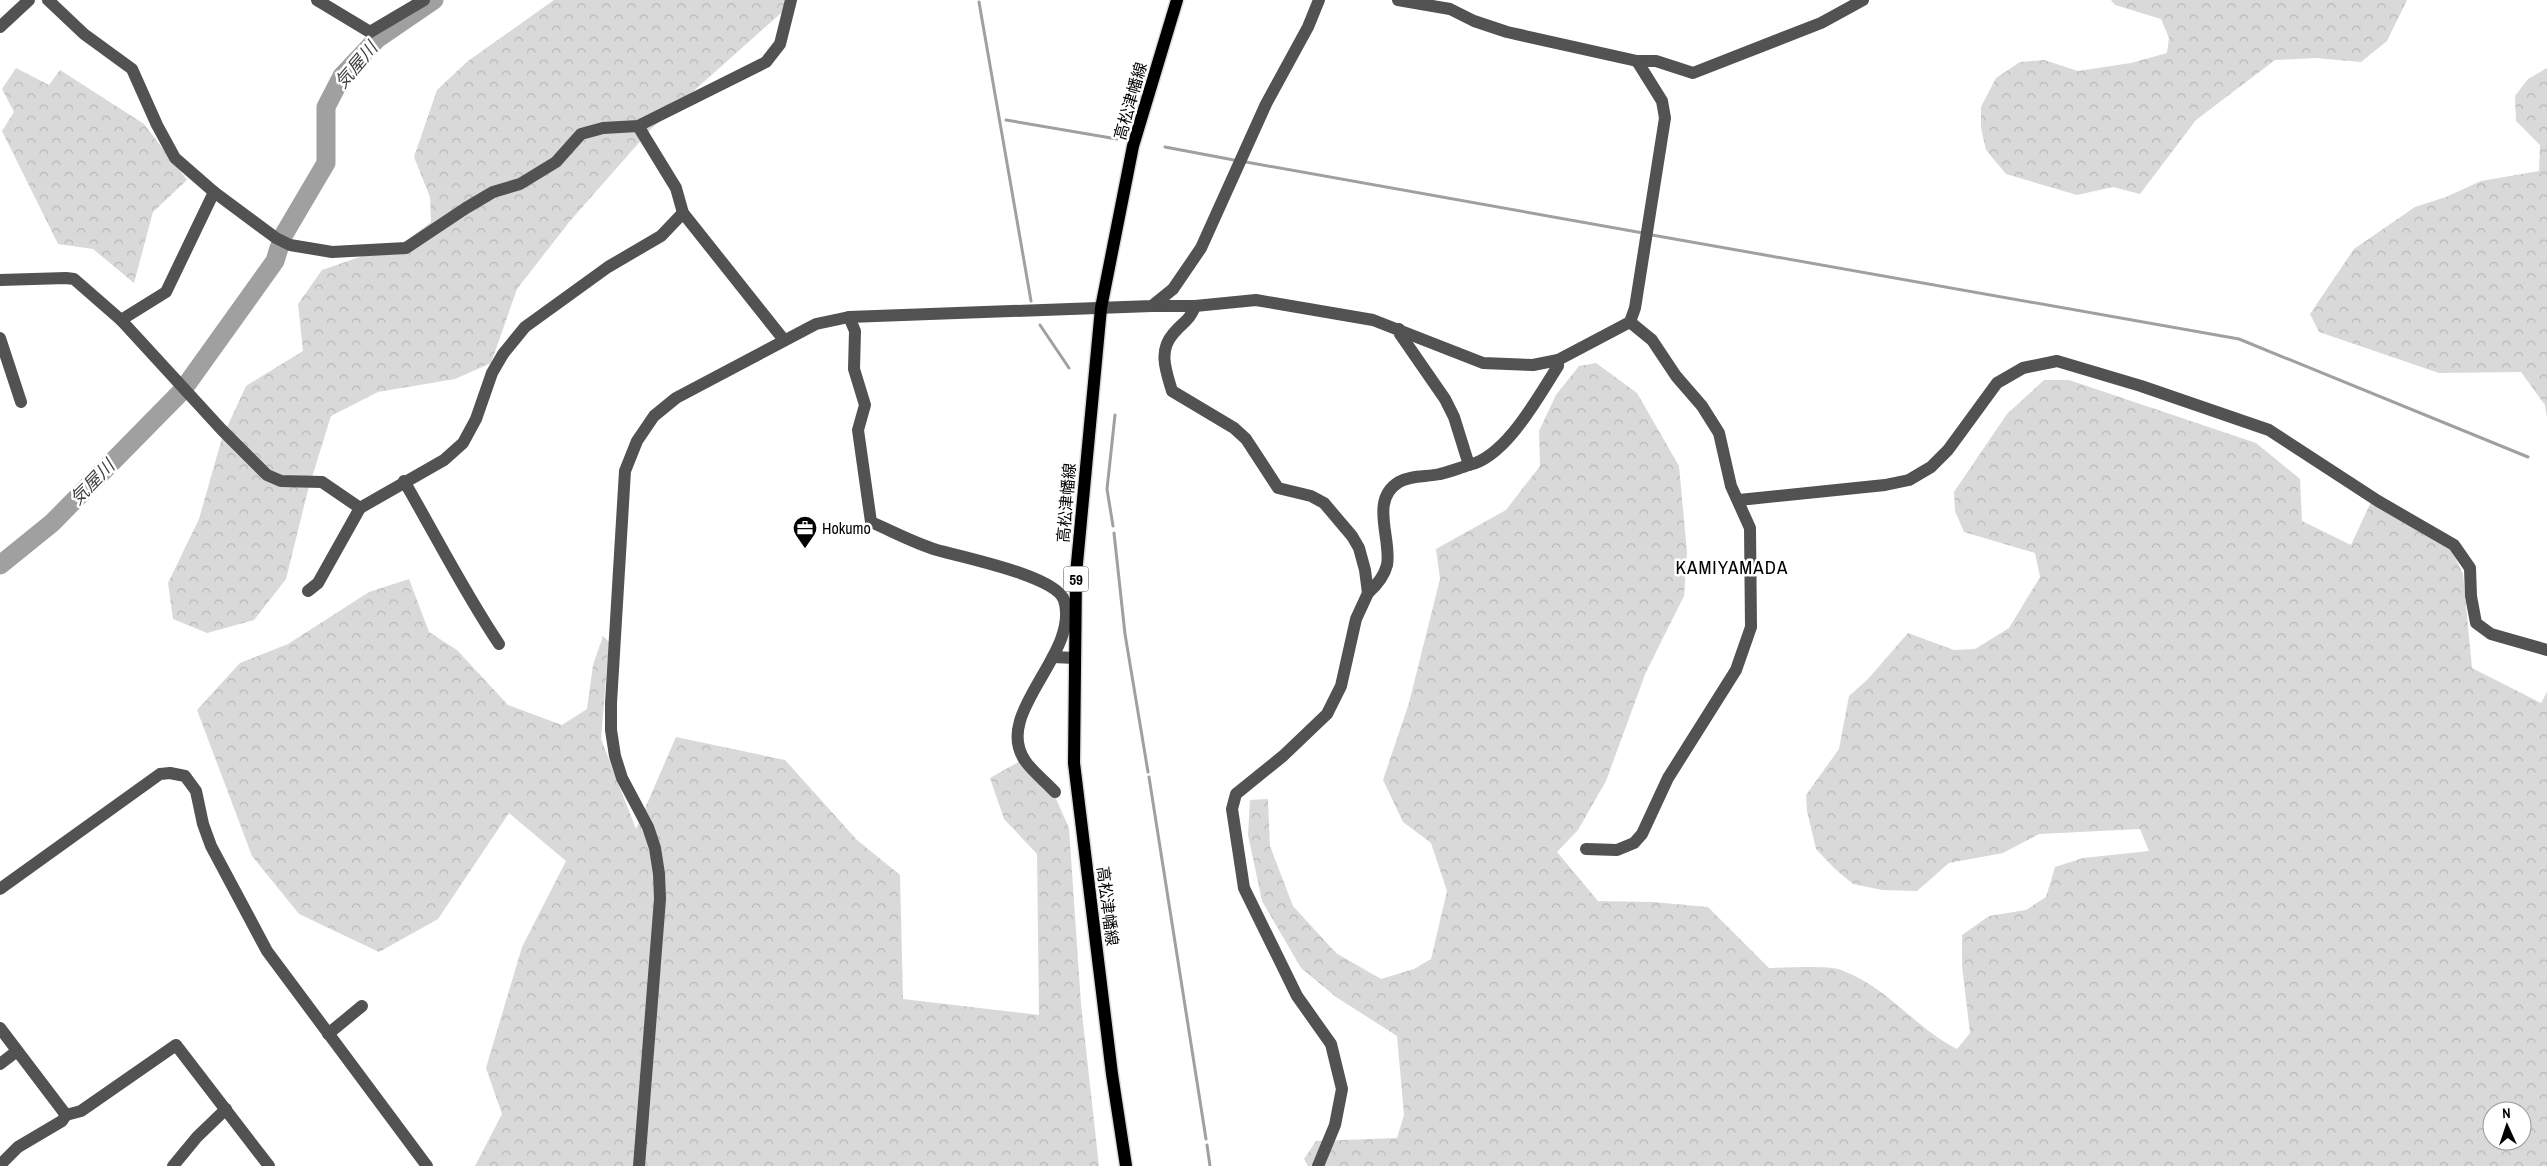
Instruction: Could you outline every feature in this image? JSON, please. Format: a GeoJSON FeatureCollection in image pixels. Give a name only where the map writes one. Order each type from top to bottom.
{"type":"FeatureCollection","features":[{"type":"Feature","properties":{"kind":"main road","name":"高松津幡線"},"geometry":{"type":"LineString","coordinates":[[1126,1166],[1112,1074],[1074,763],[1076,574],[1101,308],[1134,146],[1177,0]]}},
{"type":"Feature","properties":{"kind":"street"},"geometry":{"type":"LineString","coordinates":[[0,27],[29,0]]}},
{"type":"Feature","properties":{"kind":"street"},"geometry":{"type":"LineString","coordinates":[[48,0],[84,34],[132,69],[175,158],[214,192],[290,245],[332,252],[406,248],[493,192],[520,184],[556,162],[581,134],[603,128],[638,126],[766,62],[780,44],[792,0]]}},
{"type":"Feature","properties":{"kind":"street"},"geometry":{"type":"LineString","coordinates":[[317,0],[370,32],[424,0]]}},
{"type":"Feature","properties":{"kind":"street"},"geometry":{"type":"LineString","coordinates":[[1152,306],[1173,289],[1201,248],[1266,104],[1308,27],[1319,0]]}},
{"type":"Feature","properties":{"kind":"street"},"geometry":{"type":"LineString","coordinates":[[1398,0],[1450,9],[1474,21],[1507,32],[1637,61],[1656,61],[1693,73],[1821,23],[1863,0]]}},
{"type":"Feature","properties":{"kind":"street"},"geometry":{"type":"LineString","coordinates":[[1630,322],[1643,260],[1665,118],[1662,101],[1637,61]]}},
{"type":"Feature","properties":{"kind":"street"},"geometry":{"type":"LineString","coordinates":[[638,126],[676,188],[683,213],[784,340]]}},
{"type":"Feature","properties":{"kind":"street"},"geometry":{"type":"LineString","coordinates":[[121,320],[166,292],[214,192]]}},
{"type":"Feature","properties":{"kind":"street"},"geometry":{"type":"LineString","coordinates":[[308,592],[318,583],[360,508],[404,481],[444,460],[463,443],[476,419],[492,373],[503,354],[525,327],[608,268],[661,236],[683,213]]}},
{"type":"Feature","properties":{"kind":"street"},"geometry":{"type":"LineString","coordinates":[[0,280],[66,278],[74,280],[121,320],[222,430],[267,475],[281,481],[322,482],[360,508]]}},
{"type":"Feature","properties":{"kind":"street"},"geometry":{"type":"LineString","coordinates":[[639,1166],[660,899],[659,874],[655,848],[648,827],[622,778],[615,756],[611,730],[611,693],[625,471],[637,441],[650,423],[676,398],[816,324],[849,317],[1195,306],[1256,300],[1373,320],[1483,363],[1533,364],[1558,360],[1630,322]]}},
{"type":"Feature","properties":{"kind":"street"},"geometry":{"type":"LineString","coordinates":[[1195,306],[1192,316],[1173,334],[1165,348],[1165,367],[1172,391],[1234,428],[1246,439],[1278,488],[1311,496],[1324,503],[1352,536],[1359,548],[1365,570],[1368,593]]}},
{"type":"Feature","properties":{"kind":"street"},"geometry":{"type":"LineString","coordinates":[[849,317],[855,331],[854,369],[864,405],[858,430],[871,522],[936,549],[1015,571],[1062,594],[1065,609],[1061,640],[1021,716],[1018,730],[1025,761],[1055,792]]}},
{"type":"Feature","properties":{"kind":"street"},"geometry":{"type":"LineString","coordinates":[[1586,849],[1617,850],[1634,843],[1642,834],[1668,778],[1736,670],[1752,628],[1753,577],[1750,528],[1739,500],[1731,486],[1719,433],[1702,406],[1676,376],[1652,340],[1630,322]]}},
{"type":"Feature","properties":{"kind":"street"},"geometry":{"type":"LineString","coordinates":[[1399,329],[1400,334],[1445,398],[1454,417],[1469,465]]}},
{"type":"Feature","properties":{"kind":"street"},"geometry":{"type":"LineString","coordinates":[[0,338],[21,402]]}},
{"type":"Feature","properties":{"kind":"street"},"geometry":{"type":"LineString","coordinates":[[1318,1166],[1335,1125],[1342,1089],[1332,1044],[1297,996],[1244,888],[1232,809],[1236,794],[1283,756],[1327,714],[1341,686],[1356,619],[1368,593],[1382,579],[1386,565],[1388,547],[1382,506],[1389,492],[1397,483],[1407,479],[1439,474],[1482,463],[1516,430],[1558,366],[1558,360]]}},
{"type":"Feature","properties":{"kind":"street"},"geometry":{"type":"LineString","coordinates":[[1739,500],[1885,485],[1910,480],[1930,467],[1948,450],[1986,401],[1996,383],[2023,368],[2057,361],[2141,386],[2269,430],[2378,501],[2454,545],[2470,568],[2471,596],[2476,623],[2491,634],[2547,650]]}},
{"type":"Feature","properties":{"kind":"street"},"geometry":{"type":"LineString","coordinates":[[404,481],[447,556],[470,602],[499,644]]}},
{"type":"Feature","properties":{"kind":"street"},"geometry":{"type":"LineString","coordinates":[[1053,657],[1075,658]]}},
{"type":"Feature","properties":{"kind":"street"},"geometry":{"type":"LineString","coordinates":[[0,889],[160,774],[170,773],[185,776],[196,791],[203,824],[211,846],[267,951],[427,1166]]}},
{"type":"Feature","properties":{"kind":"street"},"geometry":{"type":"LineString","coordinates":[[328,1034],[362,1006]]}},
{"type":"Feature","properties":{"kind":"street"},"geometry":{"type":"LineString","coordinates":[[0,1028],[66,1116]]}},
{"type":"Feature","properties":{"kind":"street"},"geometry":{"type":"LineString","coordinates":[[0,1165],[18,1147],[62,1121],[66,1116],[81,1111],[176,1046],[269,1166]]}},
{"type":"Feature","properties":{"kind":"street"},"geometry":{"type":"LineString","coordinates":[[0,1064],[17,1051]]}},
{"type":"Feature","properties":{"kind":"street"},"geometry":{"type":"LineString","coordinates":[[172,1166],[197,1137],[226,1109]]}},
{"type":"Feature","properties":{"kind":"green space"},"geometry":{"type":"Polygon","coordinates":[[[554,0],[790,0],[790,5],[651,129],[570,221],[517,289],[491,363],[455,379],[378,392],[331,416],[308,490],[286,579],[254,620],[207,633],[173,619],[168,583],[199,519],[222,438],[246,386],[303,351],[298,304],[322,270],[406,241],[431,222],[430,197],[414,157],[437,90],[468,61],[554,0]]]}},
{"type":"Feature","properties":{"kind":"green space"},"geometry":{"type":"Polygon","coordinates":[[[2111,0],[2407,0],[2387,41],[2361,62],[2315,58],[2275,60],[2196,120],[2140,194],[2113,187],[2077,195],[2006,174],[1986,150],[1981,128],[1981,107],[1996,78],[2020,62],[2044,60],[2078,71],[2131,63],[2167,53],[2169,38],[2161,19],[2115,5],[2111,0]]]}},
{"type":"Feature","properties":{"kind":"green space"},"geometry":{"type":"Polygon","coordinates":[[[16,68],[49,85],[60,70],[144,124],[187,180],[153,212],[134,283],[93,249],[58,244],[2,131],[14,112],[2,89],[16,68]]]}},
{"type":"Feature","properties":{"kind":"green space"},"geometry":{"type":"Polygon","coordinates":[[[2547,68],[2547,418],[2545,405],[2521,372],[2439,373],[2319,332],[2310,314],[2354,249],[2415,207],[2446,197],[2481,181],[2539,171],[2540,145],[2516,121],[2515,96],[2528,79],[2547,68]]]}},
{"type":"Feature","properties":{"kind":"green space"},"geometry":{"type":"Polygon","coordinates":[[[1596,363],[1637,393],[1679,466],[1687,552],[1684,596],[1646,672],[1606,781],[1578,830],[1557,852],[1598,901],[1653,902],[1708,907],[1769,968],[1817,967],[1841,970],[1873,987],[1927,1030],[1957,1049],[1970,1033],[1962,966],[1962,935],[1989,916],[2026,910],[2046,897],[2055,867],[2083,858],[2149,851],[2140,829],[2039,834],[2003,853],[1949,863],[1917,891],[1882,890],[1853,884],[1816,849],[1807,811],[1806,795],[1839,749],[1849,696],[1868,679],[1908,633],[1954,650],[1975,649],[2009,628],[2040,577],[2035,553],[1964,532],[1955,511],[1954,492],[2007,414],[2044,380],[2069,380],[2256,443],[2300,479],[2302,521],[2351,545],[2371,502],[2452,551],[2463,574],[2472,668],[2541,703],[2547,692],[2547,1166],[1308,1166],[1304,1159],[1316,1141],[1397,1138],[1404,1115],[1397,1036],[1336,997],[1301,968],[1262,901],[1248,835],[1250,800],[1268,799],[1270,846],[1293,906],[1336,953],[1381,979],[1414,969],[1431,959],[1447,891],[1431,843],[1403,822],[1383,780],[1409,703],[1440,579],[1436,549],[1506,510],[1540,466],[1539,431],[1556,395],[1579,366],[1596,363]]]}},
{"type":"Feature","properties":{"kind":"green space"},"geometry":{"type":"Polygon","coordinates":[[[409,579],[429,632],[457,650],[508,705],[562,725],[587,709],[593,665],[603,636],[609,642],[601,739],[636,829],[676,737],[785,760],[857,840],[900,875],[903,999],[1039,1015],[1037,854],[1004,819],[990,778],[1020,761],[1054,794],[1069,828],[1081,1004],[1099,1166],[475,1166],[502,1114],[486,1068],[522,947],[566,861],[509,813],[438,919],[379,952],[299,914],[252,856],[197,710],[240,663],[288,644],[369,592],[409,579]]]}},
{"type":"Feature","properties":{"kind":"waterway","name":"気屋川"},"geometry":{"type":"LineString","coordinates":[[283,236],[326,163],[326,107],[342,76],[377,39],[434,0]]}},
{"type":"Feature","properties":{"kind":"waterway"},"geometry":{"type":"LineString","coordinates":[[979,2],[1031,301]]}},
{"type":"Feature","properties":{"kind":"waterway"},"geometry":{"type":"LineString","coordinates":[[1006,120],[1117,139]]}},
{"type":"Feature","properties":{"kind":"waterway"},"geometry":{"type":"LineString","coordinates":[[1165,147],[1234,160]]}},
{"type":"Feature","properties":{"kind":"waterway"},"geometry":{"type":"LineString","coordinates":[[1246,162],[1643,233]]}},
{"type":"Feature","properties":{"kind":"waterway"},"geometry":{"type":"LineString","coordinates":[[1652,235],[2239,339],[2528,457]]}},
{"type":"Feature","properties":{"kind":"waterway","name":"気屋川"},"geometry":{"type":"LineString","coordinates":[[187,384],[275,261],[279,248]]}},
{"type":"Feature","properties":{"kind":"waterway"},"geometry":{"type":"LineString","coordinates":[[1040,325],[1069,368]]}},
{"type":"Feature","properties":{"kind":"waterway","name":"気屋川"},"geometry":{"type":"LineString","coordinates":[[0,565],[52,523],[180,393]]}},
{"type":"Feature","properties":{"kind":"waterway"},"geometry":{"type":"LineString","coordinates":[[1113,526],[1107,489],[1115,415]]}},
{"type":"Feature","properties":{"kind":"waterway"},"geometry":{"type":"LineString","coordinates":[[1114,533],[1125,634],[1148,772]]}},
{"type":"Feature","properties":{"kind":"waterway"},"geometry":{"type":"LineString","coordinates":[[1149,777],[1206,1139]]}},
{"type":"Feature","properties":{"kind":"waterway"},"geometry":{"type":"LineString","coordinates":[[1207,1145],[1210,1166]]}},
{"type":"Feature","properties":{"kind":"place","name":"Hokumo"},"geometry":{"type":"Point","coordinates":[805,549]}},
{"type":"Feature","properties":{"kind":"district","name":"KAMIYAMADA"},"geometry":{"type":"Point","coordinates":[1732,567]}}]}
